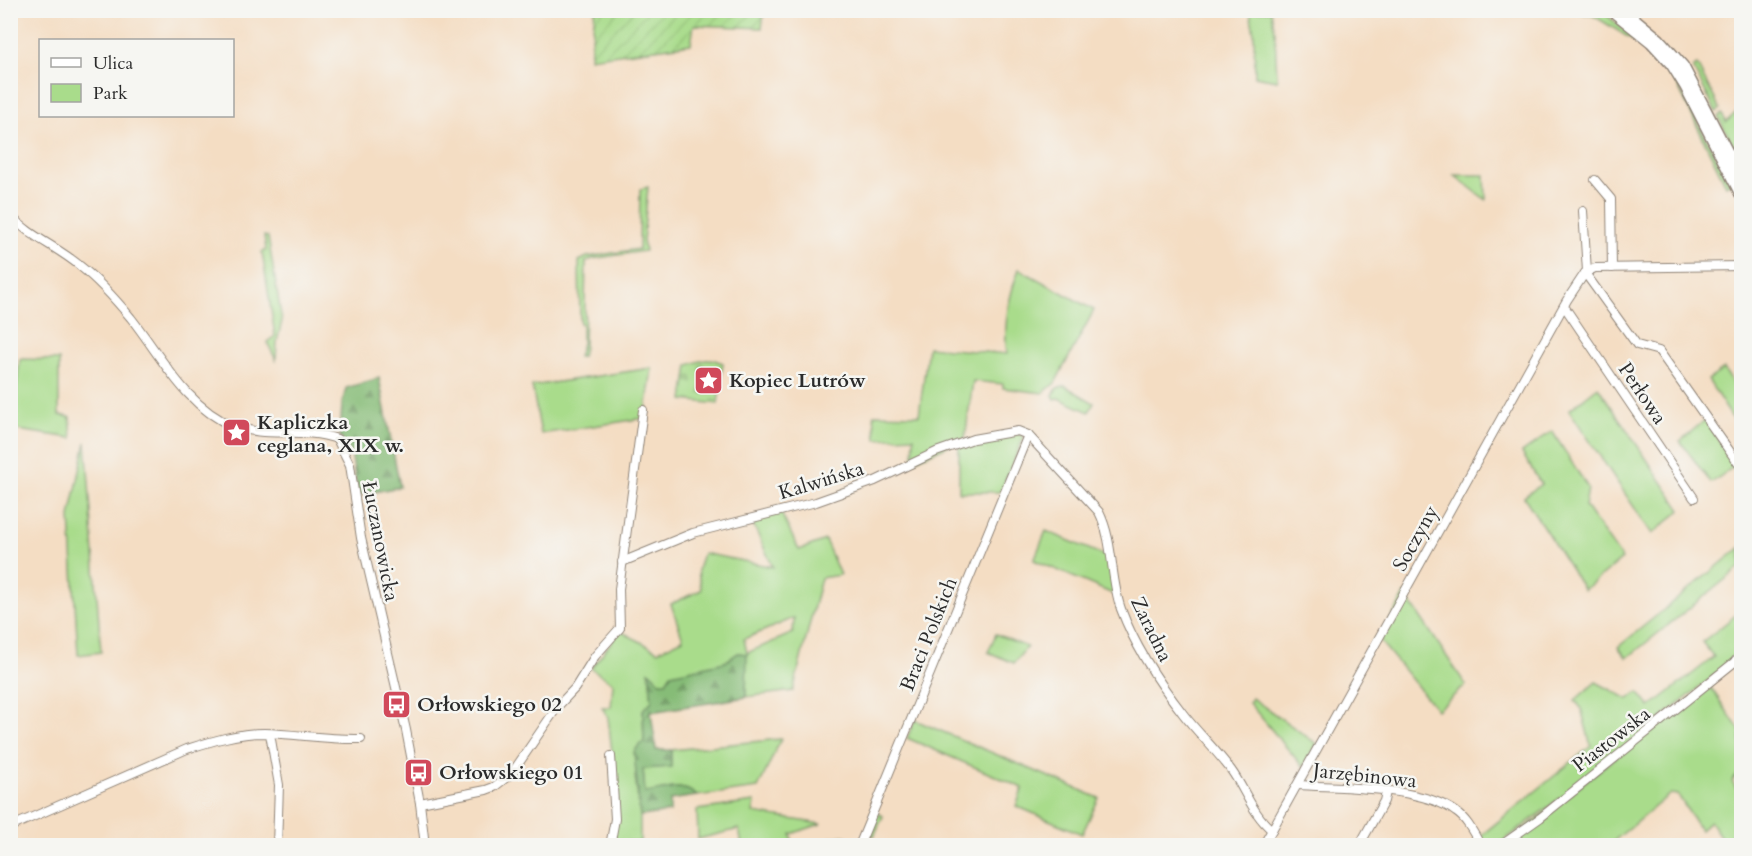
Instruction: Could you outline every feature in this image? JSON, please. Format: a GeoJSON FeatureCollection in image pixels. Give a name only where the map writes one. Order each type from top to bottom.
{"type":"FeatureCollection","features":[{"type":"Feature","properties":{"kind":"main road"},"geometry":{"type":"LineString","coordinates":[[1611,10],[1651,42],[1672,65],[1686,86],[1742,197]]}},
{"type":"Feature","properties":{"kind":"main road"},"geometry":{"type":"LineString","coordinates":[[1624,10],[1659,39],[1683,66],[1742,180]]}},
{"type":"Feature","properties":{"kind":"street"},"geometry":{"type":"LineString","coordinates":[[1595,180],[1611,199],[1612,268]]}},
{"type":"Feature","properties":{"kind":"street"},"geometry":{"type":"LineString","coordinates":[[1583,211],[1586,272],[1637,345],[1659,351],[1738,463]]}},
{"type":"Feature","properties":{"kind":"street","name":"Łuczanowicka"},"geometry":{"type":"LineString","coordinates":[[10,215],[25,230],[80,265],[99,283],[130,318],[189,394],[216,417],[252,431],[311,432],[337,439],[350,465],[361,538],[406,730],[420,803],[425,846]]}},
{"type":"Feature","properties":{"kind":"street"},"geometry":{"type":"LineString","coordinates":[[1586,272],[1595,268],[1742,266]]}},
{"type":"Feature","properties":{"kind":"street","name":"Soczyny"},"geometry":{"type":"LineString","coordinates":[[1263,846],[1564,306],[1586,272]]}},
{"type":"Feature","properties":{"kind":"street","name":"Perłowa"},"geometry":{"type":"LineString","coordinates":[[1564,306],[1694,498]]}},
{"type":"Feature","properties":{"kind":"street"},"geometry":{"type":"LineString","coordinates":[[420,803],[486,790],[494,787],[512,773],[558,706],[575,688],[595,657],[620,627],[619,589],[643,410]]}},
{"type":"Feature","properties":{"kind":"street","name":"Kalwińska"},"geometry":{"type":"LineString","coordinates":[[622,562],[693,533],[749,517],[799,507],[875,481],[936,452],[973,439],[1018,431],[1028,435]]}},
{"type":"Feature","properties":{"kind":"street","name":"Zaradna"},"geometry":{"type":"LineString","coordinates":[[1028,435],[1100,512],[1107,527],[1114,584],[1134,639],[1177,705],[1231,770],[1263,823],[1272,830]]}},
{"type":"Feature","properties":{"kind":"street","name":"Braci Polskich"},"geometry":{"type":"LineString","coordinates":[[859,846],[1028,435]]}},
{"type":"Feature","properties":{"kind":"street","name":"Piastowska"},"geometry":{"type":"LineString","coordinates":[[1500,846],[1540,818],[1740,661]]}},
{"type":"Feature","properties":{"kind":"street"},"geometry":{"type":"LineString","coordinates":[[10,827],[187,749],[236,736],[270,734],[339,740],[362,739]]}},
{"type":"Feature","properties":{"kind":"street"},"geometry":{"type":"LineString","coordinates":[[270,734],[279,785],[277,846]]}},
{"type":"Feature","properties":{"kind":"street"},"geometry":{"type":"LineString","coordinates":[[610,846],[615,819],[612,756]]}},
{"type":"Feature","properties":{"kind":"street","name":"Jarzębinowa"},"geometry":{"type":"LineString","coordinates":[[1298,785],[1413,795],[1441,803],[1458,813],[1481,846]]}},
{"type":"Feature","properties":{"kind":"street"},"geometry":{"type":"LineString","coordinates":[[1359,846],[1384,801],[1386,792]]}},
{"type":"Feature","properties":{"kind":"green space"},"geometry":{"type":"Polygon","coordinates":[[[595,10],[764,11],[762,28],[694,25],[691,44],[590,58],[595,10]]]}},
{"type":"Feature","properties":{"kind":"green space"},"geometry":{"type":"Polygon","coordinates":[[[1250,11],[1271,11],[1275,31],[1277,80],[1255,76],[1254,33],[1250,11]]]}},
{"type":"Feature","properties":{"kind":"green space"},"geometry":{"type":"Polygon","coordinates":[[[1572,11],[1601,11],[1624,29],[1635,33],[1670,69],[1730,183],[1726,185],[1675,81],[1659,58],[1594,16],[1572,11]]]}},
{"type":"Feature","properties":{"kind":"green space"},"geometry":{"type":"Polygon","coordinates":[[[1697,65],[1720,109],[1716,112],[1693,68],[1697,65]]]}},
{"type":"Feature","properties":{"kind":"green space"},"geometry":{"type":"Polygon","coordinates":[[[1741,108],[1741,150],[1738,154],[1718,117],[1722,114],[1726,122],[1741,108]]]}},
{"type":"Feature","properties":{"kind":"green space"},"geometry":{"type":"Polygon","coordinates":[[[1454,175],[1485,175],[1486,200],[1454,175]]]}},
{"type":"Feature","properties":{"kind":"green space"},"geometry":{"type":"Polygon","coordinates":[[[648,187],[643,241],[645,251],[592,259],[586,262],[584,346],[582,357],[578,357],[582,343],[579,261],[587,257],[639,249],[640,189],[648,187]]]}},
{"type":"Feature","properties":{"kind":"green space"},"geometry":{"type":"Polygon","coordinates":[[[264,236],[268,237],[282,321],[276,360],[267,342],[275,336],[262,252],[266,250],[264,236]]]}},
{"type":"Feature","properties":{"kind":"green space"},"geometry":{"type":"Polygon","coordinates":[[[1019,269],[1094,310],[1055,383],[1043,393],[1003,388],[1003,384],[973,381],[965,438],[913,461],[914,437],[876,439],[874,414],[919,415],[928,347],[1007,354],[1008,311],[1019,269]]]}},
{"type":"Feature","properties":{"kind":"green space"},"geometry":{"type":"Polygon","coordinates":[[[20,359],[59,360],[59,415],[70,417],[72,438],[11,429],[20,359]]]}},
{"type":"Feature","properties":{"kind":"green space"},"geometry":{"type":"Polygon","coordinates":[[[712,359],[723,363],[718,404],[683,400],[688,365],[712,359]]]}},
{"type":"Feature","properties":{"kind":"green space"},"geometry":{"type":"Polygon","coordinates":[[[652,368],[645,418],[541,434],[532,386],[652,368]]]}},
{"type":"Feature","properties":{"kind":"green space"},"geometry":{"type":"Polygon","coordinates":[[[1724,369],[1741,397],[1741,432],[1708,380],[1724,369]]]}},
{"type":"Feature","properties":{"kind":"green space"},"geometry":{"type":"Polygon","coordinates":[[[379,378],[400,487],[358,495],[351,452],[340,437],[342,404],[346,388],[379,378]]]}},
{"type":"Feature","properties":{"kind":"green space"},"geometry":{"type":"Polygon","coordinates":[[[1065,386],[1094,403],[1089,412],[1058,398],[1055,399],[1053,395],[1057,388],[1065,386]]]}},
{"type":"Feature","properties":{"kind":"green space"},"geometry":{"type":"Polygon","coordinates":[[[1598,387],[1681,510],[1652,534],[1569,410],[1598,387]]]}},
{"type":"Feature","properties":{"kind":"green space"},"geometry":{"type":"Polygon","coordinates":[[[1705,420],[1736,465],[1711,483],[1680,441],[1705,420]]]}},
{"type":"Feature","properties":{"kind":"green space"},"geometry":{"type":"Polygon","coordinates":[[[1552,431],[1588,488],[1585,506],[1622,559],[1584,590],[1524,497],[1541,484],[1522,453],[1552,431]]]}},
{"type":"Feature","properties":{"kind":"green space"},"geometry":{"type":"Polygon","coordinates":[[[1018,433],[1024,437],[1000,492],[959,492],[959,446],[1018,433]]]}},
{"type":"Feature","properties":{"kind":"green space"},"geometry":{"type":"Polygon","coordinates":[[[86,442],[101,652],[78,655],[70,517],[86,442]]]}},
{"type":"Feature","properties":{"kind":"green space"},"geometry":{"type":"Polygon","coordinates":[[[781,513],[799,550],[825,540],[840,575],[821,578],[793,691],[746,697],[746,654],[738,653],[725,662],[701,668],[666,683],[660,682],[649,672],[652,701],[643,710],[644,742],[635,776],[640,816],[640,842],[612,841],[617,794],[608,718],[602,707],[611,707],[613,683],[591,668],[620,631],[658,651],[683,639],[671,604],[701,590],[698,570],[703,553],[773,567],[751,520],[781,513]],[[794,618],[744,639],[747,653],[793,633],[794,618]]]}},
{"type":"Feature","properties":{"kind":"green space"},"geometry":{"type":"Polygon","coordinates":[[[1046,531],[1108,557],[1115,595],[1034,560],[1046,531]]]}},
{"type":"Feature","properties":{"kind":"green space"},"geometry":{"type":"Polygon","coordinates":[[[1741,547],[1741,567],[1627,658],[1618,647],[1741,547]]]}},
{"type":"Feature","properties":{"kind":"green space"},"geometry":{"type":"Polygon","coordinates":[[[1405,594],[1466,685],[1437,710],[1379,640],[1405,594]]]}},
{"type":"Feature","properties":{"kind":"green space"},"geometry":{"type":"Polygon","coordinates":[[[1741,611],[1741,654],[1593,773],[1498,845],[1482,845],[1478,838],[1591,746],[1581,708],[1575,700],[1596,682],[1628,699],[1638,692],[1650,707],[1714,657],[1702,642],[1741,611]]]}},
{"type":"Feature","properties":{"kind":"green space"},"geometry":{"type":"Polygon","coordinates":[[[996,634],[1027,647],[1014,663],[988,652],[996,634]]]}},
{"type":"Feature","properties":{"kind":"green space"},"geometry":{"type":"Polygon","coordinates":[[[738,653],[747,654],[746,697],[651,712],[656,750],[671,750],[671,767],[643,769],[645,793],[679,788],[691,791],[697,796],[670,800],[670,812],[640,816],[634,752],[644,742],[643,710],[652,701],[649,671],[660,682],[666,682],[671,674],[725,662],[738,653]]]}},
{"type":"Feature","properties":{"kind":"green space"},"geometry":{"type":"Polygon","coordinates":[[[1709,685],[1741,732],[1741,772],[1732,781],[1741,797],[1741,845],[1726,845],[1710,821],[1700,830],[1678,795],[1670,794],[1609,845],[1502,846],[1709,685]]]}},
{"type":"Feature","properties":{"kind":"green space"},"geometry":{"type":"Polygon","coordinates":[[[1252,698],[1317,744],[1303,767],[1249,703],[1252,698]]]}},
{"type":"Feature","properties":{"kind":"green space"},"geometry":{"type":"Polygon","coordinates":[[[915,720],[1099,798],[1082,834],[1016,806],[1023,788],[907,738],[915,720]]]}},
{"type":"Feature","properties":{"kind":"green space"},"geometry":{"type":"Polygon","coordinates":[[[781,739],[758,788],[697,796],[691,791],[679,788],[645,794],[643,769],[671,766],[671,750],[781,739]]]}},
{"type":"Feature","properties":{"kind":"green space"},"geometry":{"type":"Polygon","coordinates":[[[755,802],[753,813],[821,824],[791,834],[793,845],[742,845],[739,829],[698,839],[697,810],[755,802]]]}},
{"type":"Feature","properties":{"kind":"green space"},"geometry":{"type":"Polygon","coordinates":[[[877,813],[883,816],[874,836],[868,833],[877,813]]]}},
{"type":"Feature","properties":{"kind":"green space"},"geometry":{"type":"Polygon","coordinates":[[[844,836],[859,842],[857,845],[829,846],[830,838],[844,836]]]}},
{"type":"Feature","properties":{"kind":"place","name":"Kopiec Lutrów"},"geometry":{"type":"Point","coordinates":[708,380]}},
{"type":"Feature","properties":{"kind":"place","name":"Kapliczka ceglana, XIX w."},"geometry":{"type":"Point","coordinates":[236,433]}},
{"type":"Feature","properties":{"kind":"place","name":"Orłowskiego 02"},"geometry":{"type":"Point","coordinates":[396,704]}},
{"type":"Feature","properties":{"kind":"place","name":"Orłowskiego 01"},"geometry":{"type":"Point","coordinates":[418,772]}}]}
